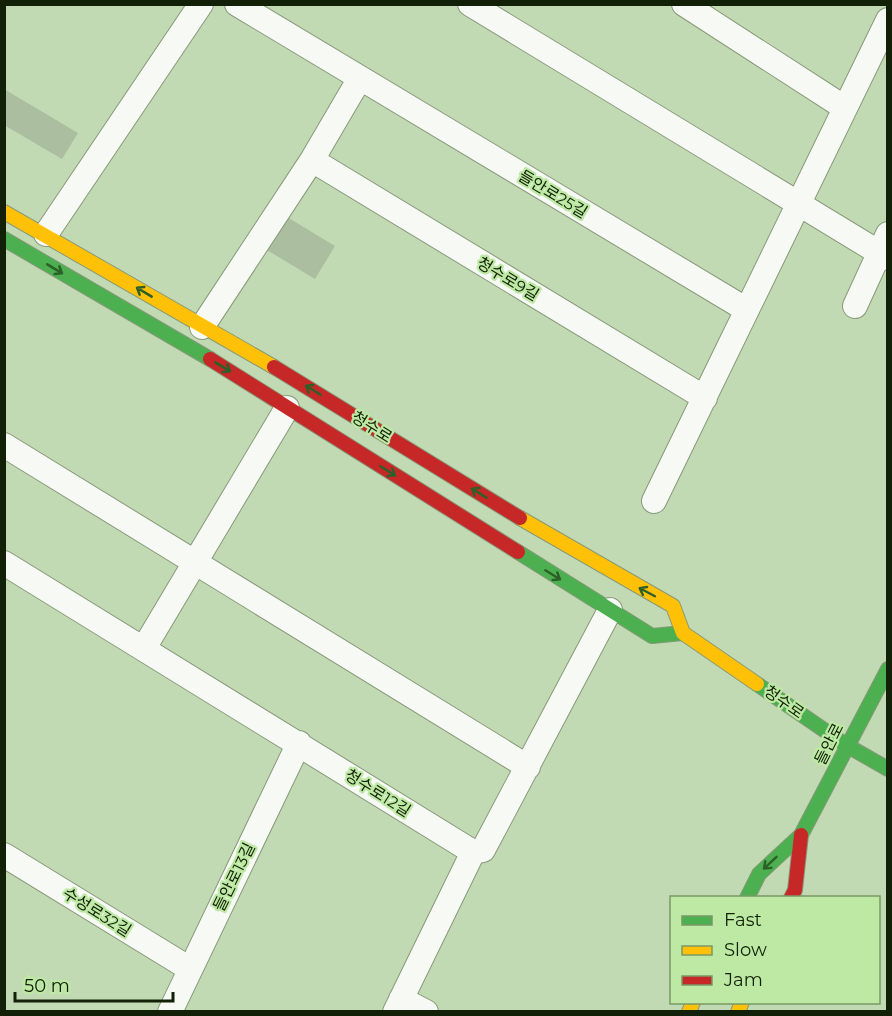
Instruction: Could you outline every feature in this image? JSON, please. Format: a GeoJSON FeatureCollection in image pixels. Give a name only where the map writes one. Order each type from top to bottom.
{"type":"FeatureCollection","features":[{"type":"Feature","properties":{"kind":"main road","name":"청수로"},"geometry":{"type":"LineString","coordinates":[[4,212],[46,234],[301,383],[508,511],[673,606],[683,633],[846,745],[888,769]]}},
{"type":"Feature","properties":{"kind":"main road","name":"청수로"},"geometry":{"type":"LineString","coordinates":[[4,239],[287,408],[652,636],[683,633]]}},
{"type":"Feature","properties":{"kind":"main road","name":"들안로"},"geometry":{"type":"LineString","coordinates":[[792,896],[795,890],[801,835],[846,745],[888,669]]}},
{"type":"Feature","properties":{"kind":"main road","name":"들안로"},"geometry":{"type":"LineString","coordinates":[[748,896],[759,874],[801,835]]}},
{"type":"Feature","properties":{"kind":"street"},"geometry":{"type":"LineString","coordinates":[[46,234],[201,4]]}},
{"type":"Feature","properties":{"kind":"street"},"geometry":{"type":"LineString","coordinates":[[202,327],[312,160],[360,78],[237,4]]}},
{"type":"Feature","properties":{"kind":"street"},"geometry":{"type":"LineString","coordinates":[[470,4],[798,205],[884,248],[855,306]]}},
{"type":"Feature","properties":{"kind":"street"},"geometry":{"type":"LineString","coordinates":[[684,4],[845,108]]}},
{"type":"Feature","properties":{"kind":"street"},"geometry":{"type":"LineString","coordinates":[[654,501],[888,20]]}},
{"type":"Feature","properties":{"kind":"street","name":"들안로25길"},"geometry":{"type":"LineString","coordinates":[[360,78],[747,310]]}},
{"type":"Feature","properties":{"kind":"street","name":"청수로9길"},"geometry":{"type":"LineString","coordinates":[[312,160],[705,398]]}},
{"type":"Feature","properties":{"kind":"street"},"geometry":{"type":"LineString","coordinates":[[144,648],[287,408]]}},
{"type":"Feature","properties":{"kind":"street"},"geometry":{"type":"LineString","coordinates":[[4,445],[528,767]]}},
{"type":"Feature","properties":{"kind":"street","name":"청수로12길"},"geometry":{"type":"LineString","coordinates":[[4,563],[473,852]]}},
{"type":"Feature","properties":{"kind":"street"},"geometry":{"type":"LineString","coordinates":[[426,1011],[398,1005],[473,852],[483,850],[610,610]]}},
{"type":"Feature","properties":{"kind":"street","name":"들안로13길"},"geometry":{"type":"LineString","coordinates":[[170,1011],[299,743]]}},
{"type":"Feature","properties":{"kind":"street","name":"수성로32길"},"geometry":{"type":"LineString","coordinates":[[4,855],[190,969]]}},
{"type":"Feature","properties":{"kind":"building"},"geometry":{"type":"Polygon","coordinates":[[[4,89],[78,133],[62,159],[4,125],[4,89]]]}},
{"type":"Feature","properties":{"kind":"building"},"geometry":{"type":"Polygon","coordinates":[[[287,217],[335,246],[315,279],[267,250],[287,217]]]}},
{"type":"Feature","properties":{"kind":"traffic: fast"},"geometry":{"type":"LineString","coordinates":[[4,239],[210,359]]}},
{"type":"Feature","properties":{"kind":"traffic: fast"},"geometry":{"type":"LineString","coordinates":[[518,552],[652,636],[683,633]]}},
{"type":"Feature","properties":{"kind":"traffic: fast"},"geometry":{"type":"LineString","coordinates":[[748,896],[759,874],[801,835],[888,669]]}},
{"type":"Feature","properties":{"kind":"traffic: fast"},"geometry":{"type":"LineString","coordinates":[[757,684],[846,745],[888,769]]}},
{"type":"Feature","properties":{"kind":"traffic: slow"},"geometry":{"type":"LineString","coordinates":[[4,212],[274,367]]}},
{"type":"Feature","properties":{"kind":"traffic: slow"},"geometry":{"type":"LineString","coordinates":[[520,518],[673,606],[683,633],[757,684]]}},
{"type":"Feature","properties":{"kind":"traffic: slow"},"geometry":{"type":"LineString","coordinates":[[689,1012],[692,1004]]}},
{"type":"Feature","properties":{"kind":"traffic: slow"},"geometry":{"type":"LineString","coordinates":[[738,1012],[741,1004]]}},
{"type":"Feature","properties":{"kind":"traffic: jam"},"geometry":{"type":"LineString","coordinates":[[210,359],[518,552]]}},
{"type":"Feature","properties":{"kind":"traffic: jam"},"geometry":{"type":"LineString","coordinates":[[274,367],[520,518]]}},
{"type":"Feature","properties":{"kind":"traffic: jam"},"geometry":{"type":"LineString","coordinates":[[792,896],[795,890],[801,835]]}}]}
